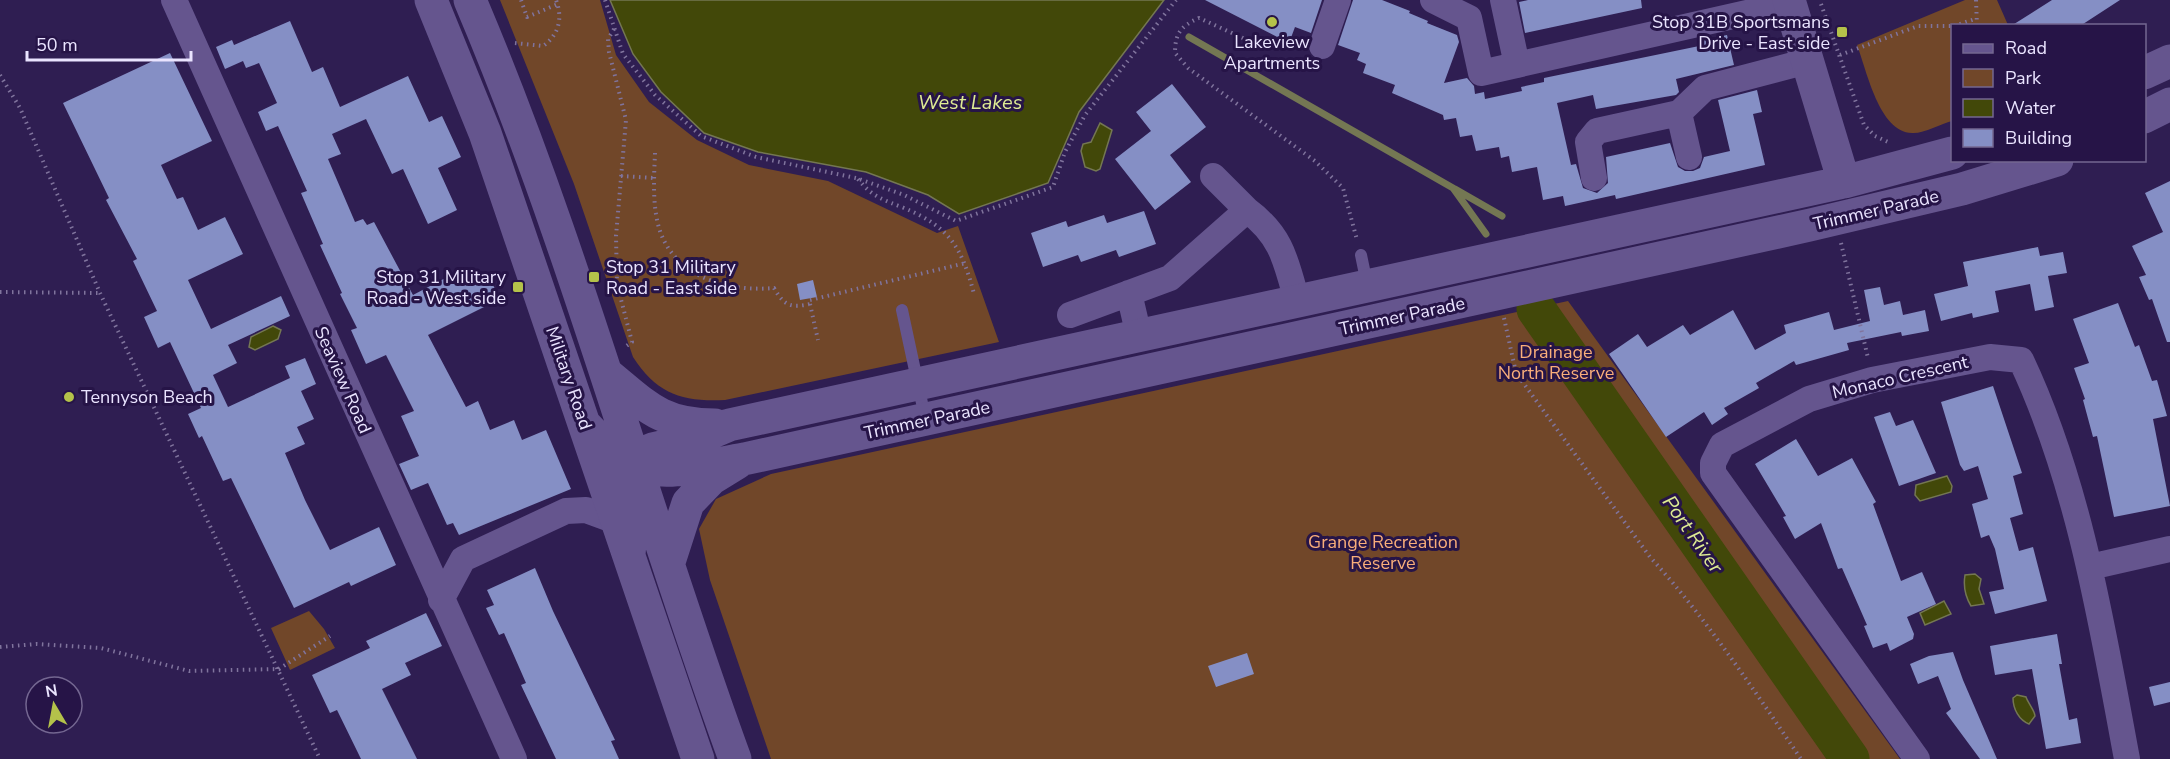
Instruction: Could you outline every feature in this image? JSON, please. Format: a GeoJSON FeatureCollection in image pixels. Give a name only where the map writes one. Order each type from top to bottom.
{"type":"FeatureCollection","features":[{"type":"Feature","properties":{"kind":"main road","name":"Military Road"},"geometry":{"type":"LineString","coordinates":[[431,0],[485,133],[698,759]]}},
{"type":"Feature","properties":{"kind":"main road","name":"Military Road"},"geometry":{"type":"LineString","coordinates":[[470,0],[614,361],[636,465],[735,759]]}},
{"type":"Feature","properties":{"kind":"main road"},"geometry":{"type":"LineString","coordinates":[[1800,1],[1808,61],[1844,182],[1867,195],[1896,205]]}},
{"type":"Feature","properties":{"kind":"main road"},"geometry":{"type":"LineString","coordinates":[[2146,73],[2170,61]]}},
{"type":"Feature","properties":{"kind":"main road"},"geometry":{"type":"LineString","coordinates":[[2146,116],[2170,104]]}},
{"type":"Feature","properties":{"kind":"main road","name":"Trimmer Parade"},"geometry":{"type":"LineString","coordinates":[[636,465],[652,449],[696,439],[729,425],[1297,301],[1364,270],[1844,182],[1951,154]]}},
{"type":"Feature","properties":{"kind":"main road","name":"Trimmer Parade"},"geometry":{"type":"LineString","coordinates":[[586,426],[624,460],[663,471],[744,459],[1810,225],[1962,189],[2050,162]]}},
{"type":"Feature","properties":{"kind":"main road"},"geometry":{"type":"LineString","coordinates":[[1810,225],[1828,210],[1844,182]]}},
{"type":"Feature","properties":{"kind":"main road","name":"Trimmer Parade"},"geometry":{"type":"LineString","coordinates":[[614,361],[664,419],[690,425],[729,425]]}},
{"type":"Feature","properties":{"kind":"main road","name":"Trimmer Parade"},"geometry":{"type":"LineString","coordinates":[[669,562],[688,503],[711,479],[744,459]]}},
{"type":"Feature","properties":{"kind":"main road"},"geometry":{"type":"LineString","coordinates":[[629,555],[632,516],[627,501],[628,483],[636,465]]}},
{"type":"Feature","properties":{"kind":"street","name":"Seaview Road"},"geometry":{"type":"LineString","coordinates":[[174,0],[514,759]]}},
{"type":"Feature","properties":{"kind":"street"},"geometry":{"type":"LineString","coordinates":[[1322,46],[1338,0]]}},
{"type":"Feature","properties":{"kind":"street"},"geometry":{"type":"LineString","coordinates":[[1433,0],[1469,18],[1481,73],[1800,1]]}},
{"type":"Feature","properties":{"kind":"street"},"geometry":{"type":"LineString","coordinates":[[1503,0],[1517,65]]}},
{"type":"Feature","properties":{"kind":"street"},"geometry":{"type":"LineString","coordinates":[[1594,178],[1588,142],[1597,131],[1680,113],[1705,88],[1808,61]]}},
{"type":"Feature","properties":{"kind":"street"},"geometry":{"type":"LineString","coordinates":[[1680,113],[1689,157]]}},
{"type":"Feature","properties":{"kind":"street"},"geometry":{"type":"LineString","coordinates":[[1213,176],[1247,210],[1263,221],[1280,245],[1297,301]]}},
{"type":"Feature","properties":{"kind":"street"},"geometry":{"type":"LineString","coordinates":[[1070,315],[1170,278],[1247,210]]}},
{"type":"Feature","properties":{"kind":"street"},"geometry":{"type":"LineString","coordinates":[[1129,293],[1138,336]]}},
{"type":"Feature","properties":{"kind":"street","name":"Monaco Crescent"},"geometry":{"type":"LineString","coordinates":[[1917,759],[1713,473],[1713,463],[1722,445],[1809,399],[1872,380],[1990,357],[2021,360],[2039,398],[2090,567],[2127,759]]}},
{"type":"Feature","properties":{"kind":"street"},"geometry":{"type":"LineString","coordinates":[[441,600],[463,559],[566,511],[586,510],[616,520]]}},
{"type":"Feature","properties":{"kind":"street"},"geometry":{"type":"LineString","coordinates":[[2090,567],[2170,549]]}},
{"type":"Feature","properties":{"kind":"lane"},"geometry":{"type":"LineString","coordinates":[[902,310],[926,420]]}},
{"type":"Feature","properties":{"kind":"path"},"geometry":{"type":"LineString","coordinates":[[511,44],[543,46],[553,39],[559,26],[557,2],[527,16],[521,0]]}},
{"type":"Feature","properties":{"kind":"path"},"geometry":{"type":"LineString","coordinates":[[605,0],[623,54],[655,95],[701,136],[756,158],[856,178],[904,195],[956,221],[1053,187],[1065,152],[1085,115],[1176,0]]}},
{"type":"Feature","properties":{"kind":"path"},"geometry":{"type":"LineString","coordinates":[[1976,0],[1976,24]]}},
{"type":"Feature","properties":{"kind":"path"},"geometry":{"type":"LineString","coordinates":[[1800,1],[1840,55],[1864,125],[1875,136],[1896,143]]}},
{"type":"Feature","properties":{"kind":"path"},"geometry":{"type":"LineString","coordinates":[[1265,48],[1199,18],[1182,25],[1175,39],[1175,53],[1188,68],[1315,161],[1343,188],[1364,270]]}},
{"type":"Feature","properties":{"kind":"path"},"geometry":{"type":"LineString","coordinates":[[1959,24],[1975,19]]}},
{"type":"Feature","properties":{"kind":"path"},"geometry":{"type":"LineString","coordinates":[[1840,55],[1918,26],[1951,26]]}},
{"type":"Feature","properties":{"kind":"path"},"geometry":{"type":"LineString","coordinates":[[614,361],[632,342],[617,284],[616,236],[626,120],[609,52],[608,39],[615,28]]}},
{"type":"Feature","properties":{"kind":"path"},"geometry":{"type":"LineString","coordinates":[[0,75],[20,108],[100,294],[320,759]]}},
{"type":"Feature","properties":{"kind":"path"},"geometry":{"type":"LineString","coordinates":[[656,153],[654,178],[660,230],[668,248],[685,267],[705,280],[739,288],[774,288],[781,301],[794,308],[810,304]]}},
{"type":"Feature","properties":{"kind":"path"},"geometry":{"type":"LineString","coordinates":[[621,176],[654,178]]}},
{"type":"Feature","properties":{"kind":"path"},"geometry":{"type":"LineString","coordinates":[[856,178],[869,193],[912,211],[950,236],[966,263],[974,294]]}},
{"type":"Feature","properties":{"kind":"path"},"geometry":{"type":"LineString","coordinates":[[1840,242],[1872,380]]}},
{"type":"Feature","properties":{"kind":"path"},"geometry":{"type":"LineString","coordinates":[[818,340],[810,300],[966,263]]}},
{"type":"Feature","properties":{"kind":"path"},"geometry":{"type":"LineString","coordinates":[[0,292],[100,294]]}},
{"type":"Feature","properties":{"kind":"path"},"geometry":{"type":"LineString","coordinates":[[1502,311],[1516,373],[1650,557],[1673,582],[1771,714],[1801,759]]}},
{"type":"Feature","properties":{"kind":"path"},"geometry":{"type":"LineString","coordinates":[[0,648],[36,644],[101,648],[189,671],[279,669],[330,636]]}},
{"type":"Feature","properties":{"kind":"green space"},"geometry":{"type":"Polygon","coordinates":[[[500,0],[600,0],[616,55],[649,102],[697,140],[749,165],[828,181],[937,233],[958,226],[999,342],[725,400],[683,397],[661,387],[651,380],[633,357],[574,184],[500,0]]]}},
{"type":"Feature","properties":{"kind":"green space"},"geometry":{"type":"Polygon","coordinates":[[[1965,0],[1997,0],[2008,24],[1951,24],[1951,121],[1916,133],[1901,130],[1883,112],[1870,84],[1857,45],[1965,0]]]}},
{"type":"Feature","properties":{"kind":"green space","name":"Grange Recreation Reserve"},"geometry":{"type":"Polygon","coordinates":[[[1568,301],[1900,759],[771,759],[710,580],[699,529],[716,499],[771,474],[1568,301]]]}},
{"type":"Feature","properties":{"kind":"green space"},"geometry":{"type":"Polygon","coordinates":[[[309,611],[324,629],[335,648],[290,670],[271,628],[309,611]]]}},
{"type":"Feature","properties":{"kind":"water","name":"West Lakes"},"geometry":{"type":"Polygon","coordinates":[[[610,0],[1164,0],[1079,112],[1048,183],[959,214],[928,195],[866,172],[758,152],[704,133],[661,92],[633,54],[610,0]]]}},
{"type":"Feature","properties":{"kind":"water"},"geometry":{"type":"Polygon","coordinates":[[[1100,123],[1112,130],[1100,169],[1096,171],[1085,167],[1081,151],[1083,144],[1091,142],[1100,123]]]}},
{"type":"Feature","properties":{"kind":"water"},"geometry":{"type":"Polygon","coordinates":[[[273,326],[281,330],[278,339],[255,350],[249,347],[251,337],[273,326]]]}},
{"type":"Feature","properties":{"kind":"water"},"geometry":{"type":"Polygon","coordinates":[[[1947,476],[1952,486],[1951,492],[1920,501],[1915,495],[1916,485],[1947,476]]]}},
{"type":"Feature","properties":{"kind":"water"},"geometry":{"type":"Polygon","coordinates":[[[1975,574],[1981,579],[1979,589],[1984,604],[1971,606],[1967,599],[1964,579],[1965,575],[1975,574]]]}},
{"type":"Feature","properties":{"kind":"water"},"geometry":{"type":"Polygon","coordinates":[[[1944,601],[1951,614],[1925,625],[1920,613],[1944,601]]]}},
{"type":"Feature","properties":{"kind":"water"},"geometry":{"type":"Polygon","coordinates":[[[2017,695],[2026,697],[2034,712],[2035,716],[2029,724],[2022,720],[2015,710],[2013,698],[2017,695]]]}},
{"type":"Feature","properties":{"kind":"building","name":"Lakeview Apartments"},"geometry":{"type":"Polygon","coordinates":[[[1205,0],[1322,0],[1311,33],[1295,27],[1289,43],[1205,0]]]}},
{"type":"Feature","properties":{"kind":"building"},"geometry":{"type":"Polygon","coordinates":[[[1353,0],[1382,0],[1410,11],[1409,13],[1428,21],[1427,23],[1457,35],[1459,42],[1444,83],[1467,78],[1474,86],[1475,94],[1484,92],[1485,99],[1522,91],[1521,87],[1544,82],[1544,78],[1704,45],[1703,40],[1727,35],[1734,65],[1676,79],[1679,92],[1676,95],[1596,109],[1593,95],[1557,103],[1571,165],[1576,164],[1583,188],[1597,193],[1608,183],[1606,157],[1670,143],[1678,167],[1685,171],[1693,171],[1700,168],[1704,157],[1730,151],[1718,100],[1757,90],[1762,112],[1753,114],[1765,165],[1616,199],[1615,195],[1565,206],[1563,196],[1543,200],[1537,167],[1512,172],[1509,156],[1501,158],[1499,147],[1476,151],[1472,135],[1460,137],[1456,118],[1444,120],[1443,115],[1392,93],[1395,85],[1363,73],[1366,64],[1357,60],[1360,53],[1338,45],[1353,0]]]}},
{"type":"Feature","properties":{"kind":"building"},"geometry":{"type":"Polygon","coordinates":[[[1528,0],[1641,0],[1642,8],[1525,33],[1519,2],[1528,0]]]}},
{"type":"Feature","properties":{"kind":"building"},"geometry":{"type":"Polygon","coordinates":[[[2052,0],[2120,0],[2083,24],[2014,24],[2052,0]]]}},
{"type":"Feature","properties":{"kind":"building"},"geometry":{"type":"Polygon","coordinates":[[[290,21],[312,72],[323,67],[340,107],[408,76],[429,122],[442,116],[461,157],[438,168],[457,210],[428,224],[403,169],[392,174],[366,119],[332,134],[341,154],[328,159],[355,222],[363,219],[367,225],[374,222],[413,295],[453,274],[456,279],[473,271],[479,284],[490,279],[500,299],[428,335],[466,407],[478,401],[490,430],[514,420],[522,440],[546,430],[571,489],[459,535],[453,523],[447,525],[428,483],[411,490],[399,464],[419,456],[401,416],[414,411],[386,355],[366,364],[351,330],[357,328],[340,294],[342,293],[320,245],[323,244],[301,193],[307,191],[278,126],[266,131],[258,112],[277,103],[259,63],[246,68],[243,61],[225,69],[216,47],[232,40],[234,45],[290,21]]]}},
{"type":"Feature","properties":{"kind":"building"},"geometry":{"type":"Polygon","coordinates":[[[170,53],[212,141],[161,165],[177,199],[183,197],[198,230],[225,217],[243,254],[188,280],[211,329],[281,296],[290,316],[228,345],[237,363],[213,375],[228,407],[290,378],[285,366],[305,358],[316,384],[301,391],[314,419],[297,427],[305,444],[285,453],[305,500],[330,550],[379,527],[396,565],[351,586],[349,582],[294,608],[231,478],[223,481],[202,436],[199,438],[188,414],[201,408],[170,342],[158,348],[144,317],[157,311],[133,261],[137,259],[106,200],[109,198],[63,103],[170,53]]]}},
{"type":"Feature","properties":{"kind":"building"},"geometry":{"type":"Polygon","coordinates":[[[1172,84],[1206,127],[1170,155],[1191,182],[1155,210],[1115,159],[1151,131],[1136,112],[1172,84]]]}},
{"type":"Feature","properties":{"kind":"building"},"geometry":{"type":"Polygon","coordinates":[[[2170,181],[2170,342],[2167,342],[2152,299],[2149,300],[2139,277],[2146,275],[2132,246],[2163,232],[2145,193],[2170,181]]]}},
{"type":"Feature","properties":{"kind":"building"},"geometry":{"type":"Polygon","coordinates":[[[1144,211],[1156,244],[1119,257],[1116,250],[1081,262],[1078,255],[1043,267],[1031,233],[1066,221],[1068,227],[1104,215],[1107,223],[1144,211]]]}},
{"type":"Feature","properties":{"kind":"building"},"geometry":{"type":"Polygon","coordinates":[[[2038,247],[2040,256],[2063,252],[2067,273],[2048,276],[2054,307],[2035,311],[2030,284],[1995,291],[1999,312],[1973,318],[1972,313],[1941,321],[1934,294],[1968,286],[1963,262],[2038,247]]]}},
{"type":"Feature","properties":{"kind":"building"},"geometry":{"type":"Polygon","coordinates":[[[813,280],[817,297],[800,300],[797,284],[813,280]]]}},
{"type":"Feature","properties":{"kind":"building"},"geometry":{"type":"Polygon","coordinates":[[[1880,287],[1884,305],[1900,301],[1903,315],[1925,310],[1929,331],[1902,336],[1901,332],[1847,343],[1849,350],[1796,365],[1794,361],[1756,383],[1759,388],[1724,408],[1728,414],[1712,425],[1704,412],[1666,437],[1609,354],[1638,334],[1647,347],[1683,325],[1690,335],[1733,310],[1755,350],[1786,333],[1784,325],[1829,312],[1834,330],[1870,321],[1864,290],[1880,287]]]}},
{"type":"Feature","properties":{"kind":"building"},"geometry":{"type":"Polygon","coordinates":[[[2118,303],[2135,347],[2139,345],[2152,381],[2157,380],[2167,416],[2153,419],[2170,506],[2114,517],[2097,436],[2093,437],[2083,400],[2085,399],[2074,368],[2089,363],[2073,319],[2118,303]]]}},
{"type":"Feature","properties":{"kind":"building"},"geometry":{"type":"Polygon","coordinates":[[[1993,386],[2022,473],[2013,476],[2023,514],[2010,518],[2019,551],[2033,547],[2047,601],[1995,614],[1989,592],[2004,589],[1995,549],[1989,535],[1981,538],[1972,504],[1988,499],[1978,466],[1964,471],[1960,465],[1941,402],[1993,386]]]}},
{"type":"Feature","properties":{"kind":"building"},"geometry":{"type":"Polygon","coordinates":[[[1890,412],[1896,426],[1913,420],[1936,473],[1899,486],[1874,417],[1890,412]]]}},
{"type":"Feature","properties":{"kind":"building"},"geometry":{"type":"Polygon","coordinates":[[[1796,439],[1818,476],[1852,458],[1876,502],[1873,504],[1901,581],[1922,572],[1936,604],[1907,617],[1914,634],[1913,639],[1890,651],[1887,643],[1873,648],[1864,626],[1867,625],[1842,568],[1838,569],[1821,523],[1795,539],[1783,517],[1786,516],[1755,464],[1796,439]]]}},
{"type":"Feature","properties":{"kind":"building"},"geometry":{"type":"Polygon","coordinates":[[[535,568],[553,611],[615,740],[611,741],[619,759],[556,759],[521,685],[526,683],[504,633],[499,635],[486,608],[494,605],[487,590],[535,568]]]}},
{"type":"Feature","properties":{"kind":"building"},"geometry":{"type":"Polygon","coordinates":[[[426,613],[442,646],[405,663],[411,675],[382,689],[417,759],[361,759],[337,710],[330,713],[312,675],[370,648],[366,641],[426,613]]]}},
{"type":"Feature","properties":{"kind":"building"},"geometry":{"type":"Polygon","coordinates":[[[2057,634],[2062,664],[2059,664],[2069,720],[2077,718],[2081,743],[2046,749],[2032,669],[1995,675],[1990,646],[2057,634]]]}},
{"type":"Feature","properties":{"kind":"building"},"geometry":{"type":"Polygon","coordinates":[[[1953,652],[1997,759],[1980,759],[1946,713],[1951,709],[1938,676],[1918,684],[1910,664],[1929,656],[1953,652]]]}},
{"type":"Feature","properties":{"kind":"building"},"geometry":{"type":"Polygon","coordinates":[[[1247,653],[1254,674],[1216,687],[1208,666],[1247,653]]]}},
{"type":"Feature","properties":{"kind":"building"},"geometry":{"type":"Polygon","coordinates":[[[2170,682],[2170,702],[2154,706],[2149,687],[2170,682]]]}},
{"type":"Feature","properties":{"kind":"waterway"},"geometry":{"type":"LineString","coordinates":[[1189,37],[1453,188],[1486,234]]}},
{"type":"Feature","properties":{"kind":"waterway"},"geometry":{"type":"LineString","coordinates":[[1455,189],[1502,216]]}},
{"type":"Feature","properties":{"kind":"waterway","name":"Port River"},"geometry":{"type":"LineString","coordinates":[[1536,309],[1850,759]]}},
{"type":"Feature","properties":{"kind":"place","name":"Lakeview Apartments"},"geometry":{"type":"Point","coordinates":[1272,22]}},
{"type":"Feature","properties":{"kind":"place","name":"Stop 31B Sportsmans Drive - East side"},"geometry":{"type":"Point","coordinates":[1842,32]}},
{"type":"Feature","properties":{"kind":"place","name":"Stop 31 Military Road - East side"},"geometry":{"type":"Point","coordinates":[594,277]}},
{"type":"Feature","properties":{"kind":"place","name":"Stop 31 Military Road - West side"},"geometry":{"type":"Point","coordinates":[518,287]}},
{"type":"Feature","properties":{"kind":"place","name":"Tennyson Beach"},"geometry":{"type":"Point","coordinates":[69,397]}},
{"type":"Feature","properties":{"kind":"park label","name":"Drainage North Reserve"},"geometry":{"type":"Point","coordinates":[1556,362]}}]}
